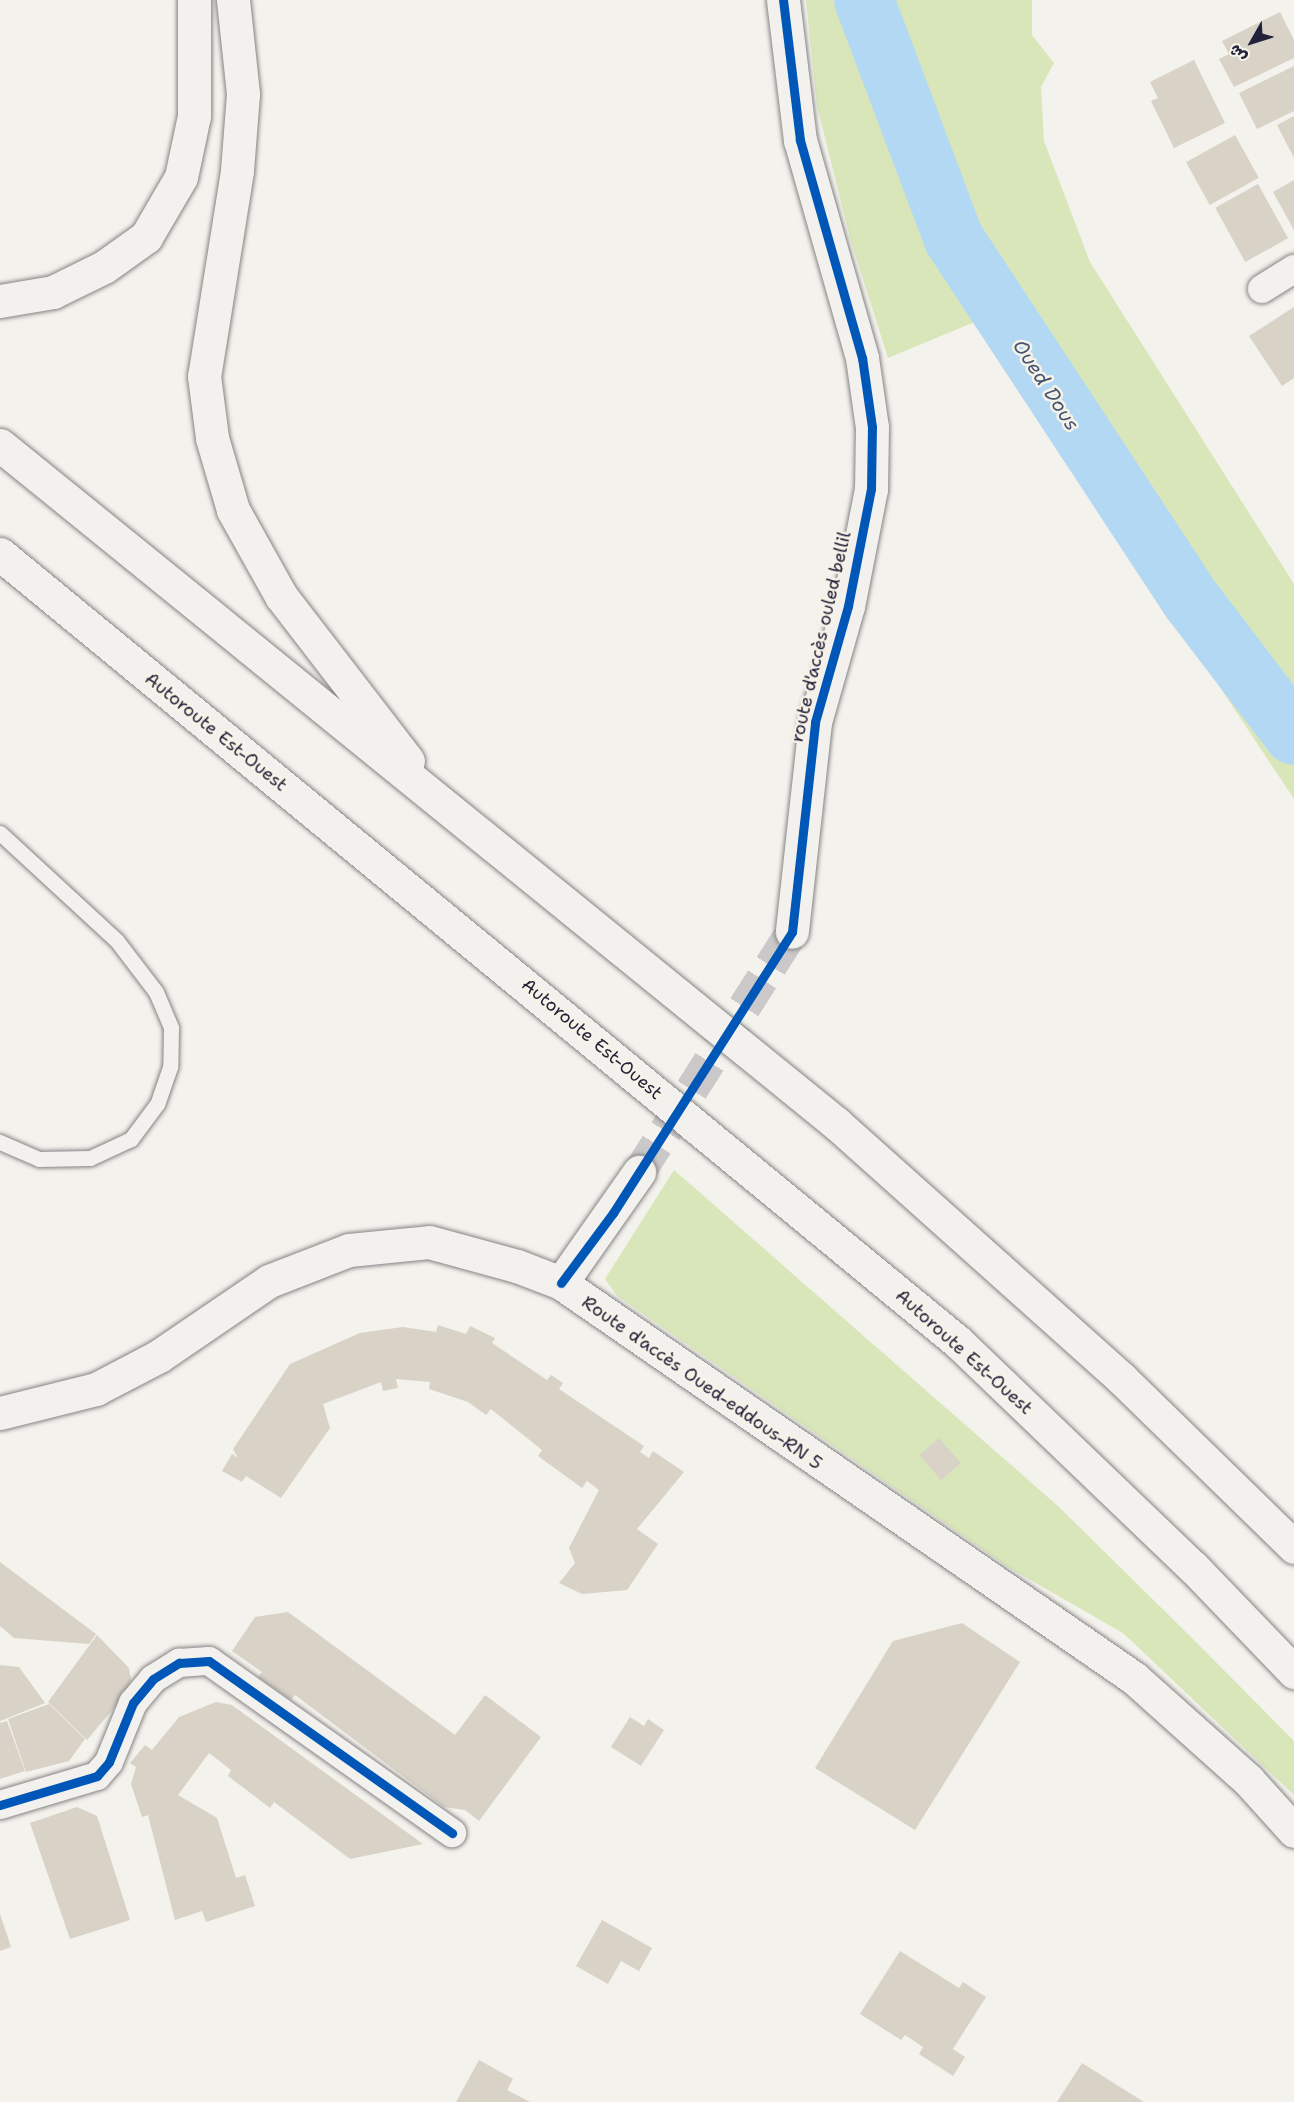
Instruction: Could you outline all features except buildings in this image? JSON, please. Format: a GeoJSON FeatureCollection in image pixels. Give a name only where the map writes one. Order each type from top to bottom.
{"type":"FeatureCollection","features":[{"type":"Feature","properties":{"kind":"main road"},"geometry":{"type":"LineString","coordinates":[[0,301],[53,292],[104,267],[146,237],[181,177],[194,116],[194,0]]}},
{"type":"Feature","properties":{"kind":"main road"},"geometry":{"type":"LineString","coordinates":[[233,0],[243,94],[237,171],[204,376],[212,438],[233,510],[281,596],[439,801]]}},
{"type":"Feature","properties":{"kind":"main road","name":"route d'accès ouled bellil"},"geometry":{"type":"LineString","coordinates":[[783,0],[800,140],[862,358],[872,427],[871,489],[848,606],[815,722],[792,932]]}},
{"type":"Feature","properties":{"kind":"main road"},"geometry":{"type":"LineString","coordinates":[[0,445],[837,1124],[1121,1378],[1294,1547]]}},
{"type":"Feature","properties":{"kind":"main road","name":"Autoroute Est-Ouest"},"geometry":{"type":"LineString","coordinates":[[0,554],[958,1342],[1193,1567],[1294,1672]]}},
{"type":"Feature","properties":{"kind":"main road"},"geometry":{"type":"LineString","coordinates":[[561,1283],[639,1172]]}},
{"type":"Feature","properties":{"kind":"main road","name":"Route d'accès Oued-eddous-RN 5"},"geometry":{"type":"LineString","coordinates":[[0,1413],[96,1389],[159,1356],[269,1281],[349,1250],[429,1242],[561,1283],[1134,1678],[1249,1781],[1294,1831]]}},
{"type":"Feature","properties":{"kind":"street"},"geometry":{"type":"LineString","coordinates":[[1262,289],[1294,269]]}},
{"type":"Feature","properties":{"kind":"street"},"geometry":{"type":"LineString","coordinates":[[0,1805],[97,1776],[109,1762],[133,1703],[153,1679],[178,1663],[209,1661],[452,1833]]}},
{"type":"Feature","properties":{"kind":"lane"},"geometry":{"type":"LineString","coordinates":[[0,833],[117,941],[156,992],[171,1028],[170,1068],[158,1104],[131,1139],[90,1158],[39,1159],[0,1142]]}},
{"type":"Feature","properties":{"kind":"green space"},"geometry":{"type":"Polygon","coordinates":[[[806,0],[1032,0],[1032,35],[1054,63],[1041,87],[1044,141],[1090,262],[1294,584],[1294,799],[977,321],[888,358],[850,238],[817,106],[806,0]]]}},
{"type":"Feature","properties":{"kind":"green space"},"geometry":{"type":"Polygon","coordinates":[[[674,1170],[1059,1507],[1193,1639],[1294,1741],[1294,1795],[1123,1633],[1011,1569],[617,1296],[605,1279],[674,1170]]]}},
{"type":"Feature","properties":{"kind":"waterway","name":"Oued Dous"},"geometry":{"type":"LineString","coordinates":[[864,0],[954,239],[1192,601],[1294,735]]}},
{"type":"Feature","properties":{"kind":"tunnel"},"geometry":{"type":"LineString","coordinates":[[639,1172],[792,932]]}},
{"type":"Feature","properties":{"kind":"cycle path"},"geometry":{"type":"LineString","coordinates":[[561,1283],[613,1213],[792,932],[815,722],[848,606],[871,489],[872,427],[862,358],[800,140],[783,0]]}},
{"type":"Feature","properties":{"kind":"cycle path"},"geometry":{"type":"LineString","coordinates":[[0,1805],[97,1776],[109,1762],[133,1703],[153,1679],[179,1663],[209,1661],[452,1833]]}}]}
